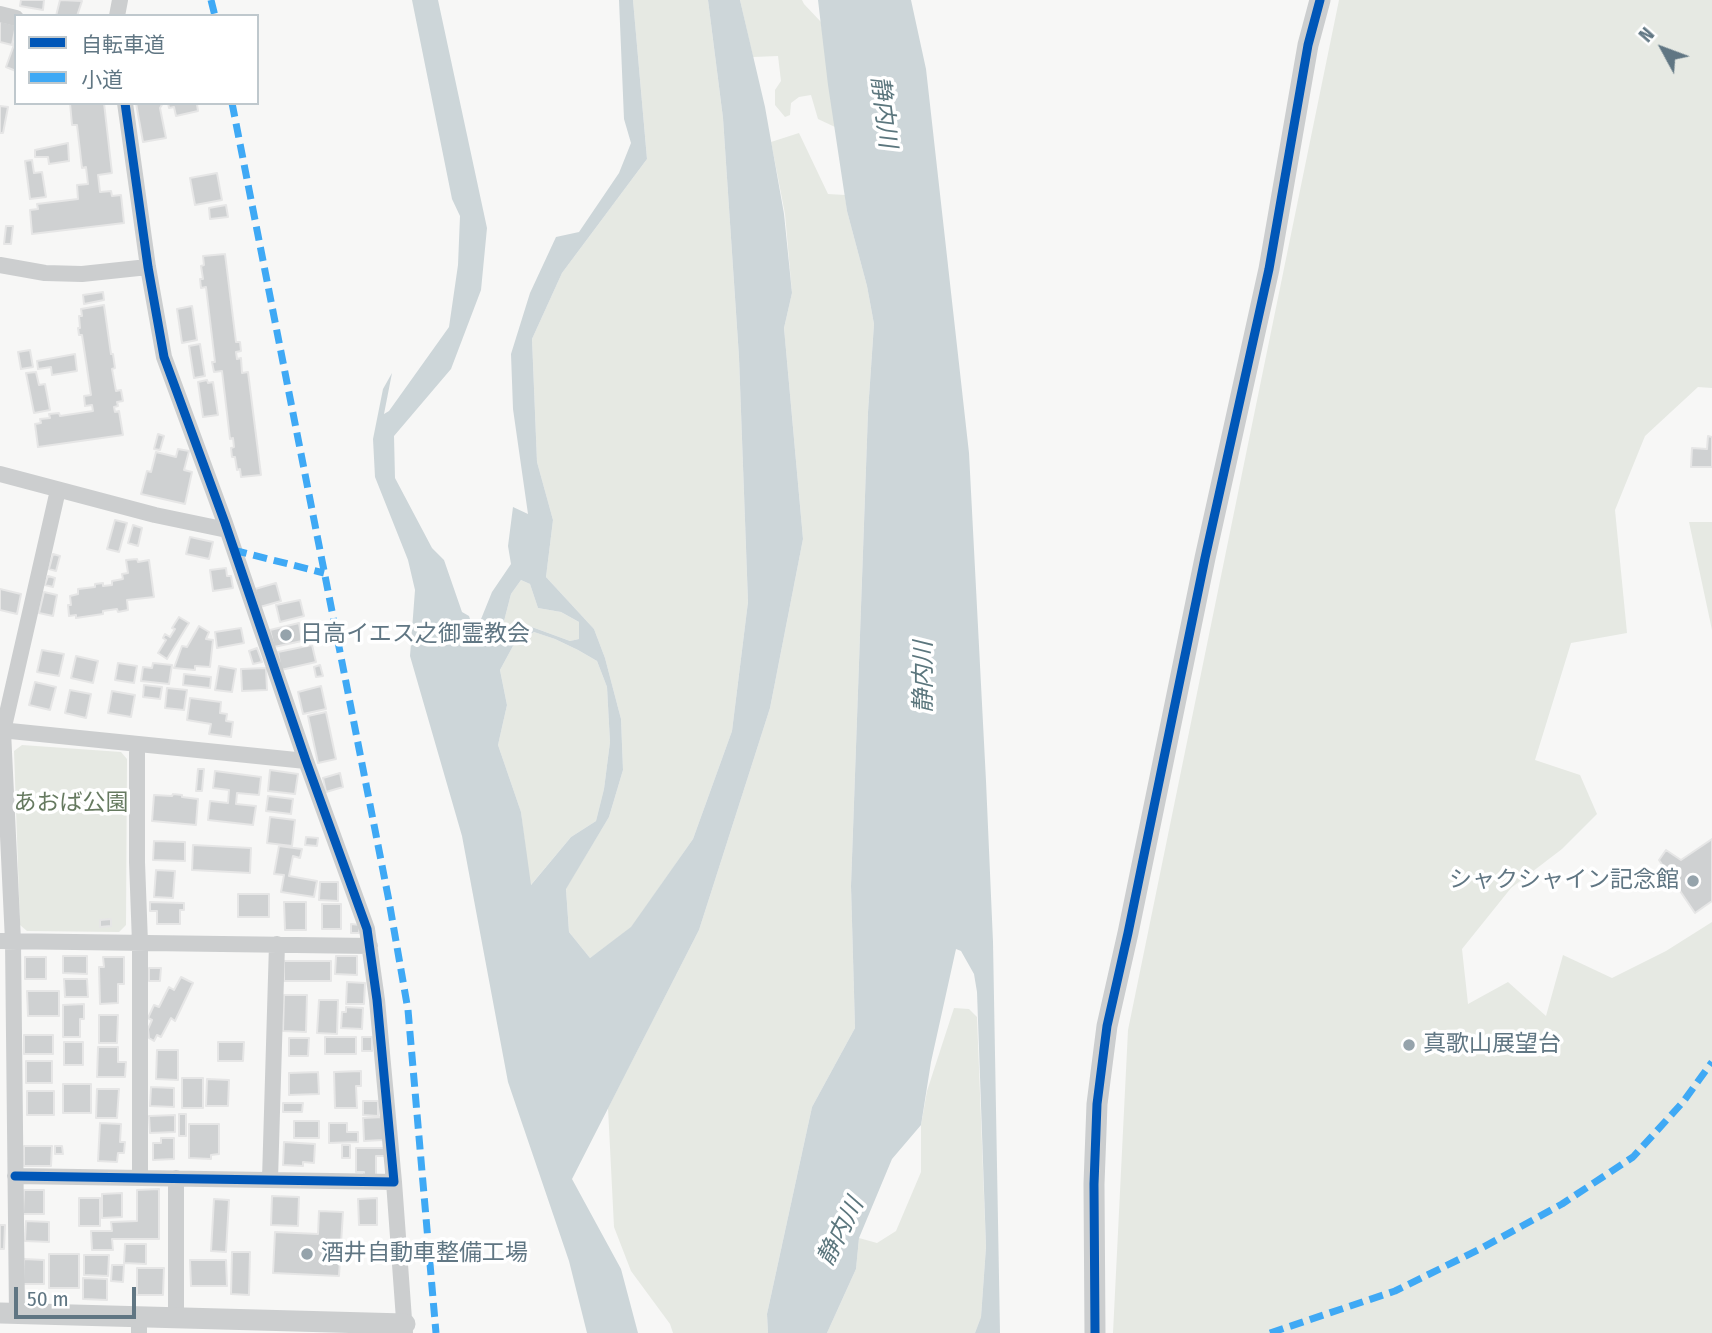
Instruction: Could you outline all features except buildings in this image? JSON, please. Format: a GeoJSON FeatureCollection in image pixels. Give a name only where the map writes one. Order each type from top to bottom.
{"type":"FeatureCollection","features":[{"type":"Feature","properties":{"kind":"street"},"geometry":{"type":"LineString","coordinates":[[1095,1333],[1094,1184],[1097,1104],[1107,1026],[1205,558],[1269,269],[1308,45],[1320,0]]}},
{"type":"Feature","properties":{"kind":"street"},"geometry":{"type":"LineString","coordinates":[[58,490],[2,731],[7,1146],[15,1176],[8,1314],[139,1325],[176,1318],[405,1328],[380,1024],[367,929],[164,357],[125,105]]}},
{"type":"Feature","properties":{"kind":"street"},"geometry":{"type":"LineString","coordinates":[[0,265],[45,273],[82,274],[149,267]]}},
{"type":"Feature","properties":{"kind":"street"},"geometry":{"type":"LineString","coordinates":[[0,474],[155,515],[227,530]]}},
{"type":"Feature","properties":{"kind":"street"},"geometry":{"type":"LineString","coordinates":[[2,731],[306,761]]}},
{"type":"Feature","properties":{"kind":"street"},"geometry":{"type":"LineString","coordinates":[[137,744],[140,1177]]}},
{"type":"Feature","properties":{"kind":"street"},"geometry":{"type":"LineString","coordinates":[[6,941],[370,946]]}},
{"type":"Feature","properties":{"kind":"street"},"geometry":{"type":"LineString","coordinates":[[270,1179],[277,944]]}},
{"type":"Feature","properties":{"kind":"street"},"geometry":{"type":"LineString","coordinates":[[15,1176],[394,1182]]}},
{"type":"Feature","properties":{"kind":"street"},"geometry":{"type":"LineString","coordinates":[[176,1178],[176,1318]]}},
{"type":"Feature","properties":{"kind":"green space"},"geometry":{"type":"Polygon","coordinates":[[[633,0],[708,0],[723,118],[739,357],[748,602],[732,731],[693,839],[631,928],[590,958],[569,932],[566,888],[609,817],[623,770],[621,719],[605,658],[594,629],[546,577],[553,520],[537,462],[532,339],[562,273],[647,159],[633,0]]]}},
{"type":"Feature","properties":{"kind":"green space"},"geometry":{"type":"Polygon","coordinates":[[[740,0],[802,0],[821,22],[835,127],[818,119],[811,95],[799,97],[791,103],[790,115],[785,117],[775,105],[775,90],[781,81],[778,56],[753,57],[740,0]]]}},
{"type":"Feature","properties":{"kind":"green space"},"geometry":{"type":"Polygon","coordinates":[[[1339,0],[1712,0],[1712,388],[1698,387],[1645,436],[1615,510],[1627,633],[1571,643],[1535,760],[1580,775],[1597,814],[1562,849],[1511,888],[1462,949],[1468,1004],[1508,982],[1546,1016],[1563,955],[1612,978],[1666,951],[1712,922],[1712,1333],[1113,1333],[1128,1030],[1339,0]]]}},
{"type":"Feature","properties":{"kind":"green space"},"geometry":{"type":"Polygon","coordinates":[[[799,133],[828,194],[845,195],[874,324],[868,412],[851,886],[855,1028],[812,1107],[767,1314],[768,1333],[673,1333],[670,1324],[631,1271],[614,1227],[608,1108],[699,930],[770,708],[803,539],[784,328],[792,293],[785,214],[771,142],[799,133]]]}},
{"type":"Feature","properties":{"kind":"green space"},"geometry":{"type":"Polygon","coordinates":[[[1689,522],[1712,522],[1712,630],[1689,522]]]}},
{"type":"Feature","properties":{"kind":"green space"},"geometry":{"type":"Polygon","coordinates":[[[521,580],[530,584],[538,608],[561,612],[579,622],[579,639],[570,641],[529,626],[516,637],[506,636],[503,625],[511,594],[521,580]]]}},
{"type":"Feature","properties":{"kind":"green space"},"geometry":{"type":"Polygon","coordinates":[[[534,632],[555,639],[597,661],[607,687],[610,742],[604,789],[596,821],[571,837],[530,886],[521,812],[498,745],[507,705],[500,670],[513,646],[534,632]]]}},
{"type":"Feature","properties":{"kind":"green space","name":"あおば公園"},"geometry":{"type":"Polygon","coordinates":[[[22,745],[121,752],[127,759],[126,925],[119,932],[27,931],[20,925],[14,751],[22,745]]]}},
{"type":"Feature","properties":{"kind":"green space"},"geometry":{"type":"Polygon","coordinates":[[[954,1008],[969,1009],[977,1017],[986,1247],[981,1317],[975,1333],[827,1333],[856,1269],[859,1238],[877,1243],[896,1231],[921,1172],[921,1125],[927,1091],[954,1008]]]}},
{"type":"Feature","properties":{"kind":"water"},"geometry":{"type":"Polygon","coordinates":[[[412,0],[438,0],[487,228],[481,290],[451,369],[394,436],[395,478],[432,548],[444,560],[462,612],[469,616],[475,634],[492,592],[511,564],[508,546],[513,507],[528,514],[513,409],[511,354],[530,293],[556,237],[579,232],[619,173],[631,143],[624,119],[619,0],[633,0],[647,159],[562,273],[532,339],[537,462],[553,520],[546,577],[594,629],[605,658],[621,719],[623,770],[609,817],[566,889],[569,932],[590,958],[631,927],[693,839],[732,731],[748,602],[739,357],[723,118],[708,0],[740,0],[765,107],[784,214],[792,293],[784,328],[803,539],[770,708],[699,930],[572,1179],[621,1269],[638,1333],[587,1333],[569,1261],[508,1082],[462,836],[410,656],[415,590],[408,560],[375,477],[373,439],[383,389],[392,373],[384,414],[389,411],[449,327],[458,265],[460,216],[452,199],[412,0]],[[521,580],[511,594],[503,625],[506,636],[516,637],[529,626],[570,641],[579,639],[579,622],[561,612],[538,608],[530,584],[521,580]],[[534,632],[513,646],[500,670],[507,705],[498,745],[521,812],[531,885],[571,837],[596,821],[604,789],[610,742],[607,687],[597,661],[555,639],[534,632]]]}},
{"type":"Feature","properties":{"kind":"water","name":"静内川"},"geometry":{"type":"Polygon","coordinates":[[[818,0],[911,0],[926,69],[969,453],[993,942],[1000,1333],[975,1333],[981,1317],[986,1247],[977,992],[974,974],[961,951],[956,949],[931,1062],[921,1125],[892,1159],[859,1238],[856,1269],[827,1333],[768,1333],[767,1314],[812,1107],[855,1028],[851,886],[868,412],[874,324],[847,211],[818,0]]]}},
{"type":"Feature","properties":{"kind":"marked path"},"geometry":{"type":"LineString","coordinates":[[211,0],[214,14]]}},
{"type":"Feature","properties":{"kind":"marked path"},"geometry":{"type":"LineString","coordinates":[[232,105],[389,901],[408,1010],[436,1333]]}},
{"type":"Feature","properties":{"kind":"marked path"},"geometry":{"type":"LineString","coordinates":[[233,550],[324,573]]}},
{"type":"Feature","properties":{"kind":"marked path"},"geometry":{"type":"LineString","coordinates":[[1270,1333],[1395,1291],[1562,1204],[1633,1157],[1683,1102],[1712,1062]]}},
{"type":"Feature","properties":{"kind":"cycle path"},"geometry":{"type":"LineString","coordinates":[[1095,1333],[1094,1184],[1097,1104],[1107,1026],[1205,558],[1269,269],[1308,45],[1320,0]]}},
{"type":"Feature","properties":{"kind":"cycle path"},"geometry":{"type":"LineString","coordinates":[[15,1176],[394,1182],[377,1000],[367,929],[164,357],[148,267],[125,105]]}},
{"type":"Feature","properties":{"kind":"place","name":"日高イエス之御霊教会"},"geometry":{"type":"Point","coordinates":[286,635]}},
{"type":"Feature","properties":{"kind":"place","name":"シャクシャイン記念館"},"geometry":{"type":"Point","coordinates":[1693,881]}},
{"type":"Feature","properties":{"kind":"place","name":"真歌山展望台"},"geometry":{"type":"Point","coordinates":[1409,1045]}},
{"type":"Feature","properties":{"kind":"place","name":"酒井自動車整備工場"},"geometry":{"type":"Point","coordinates":[307,1254]}}]}
